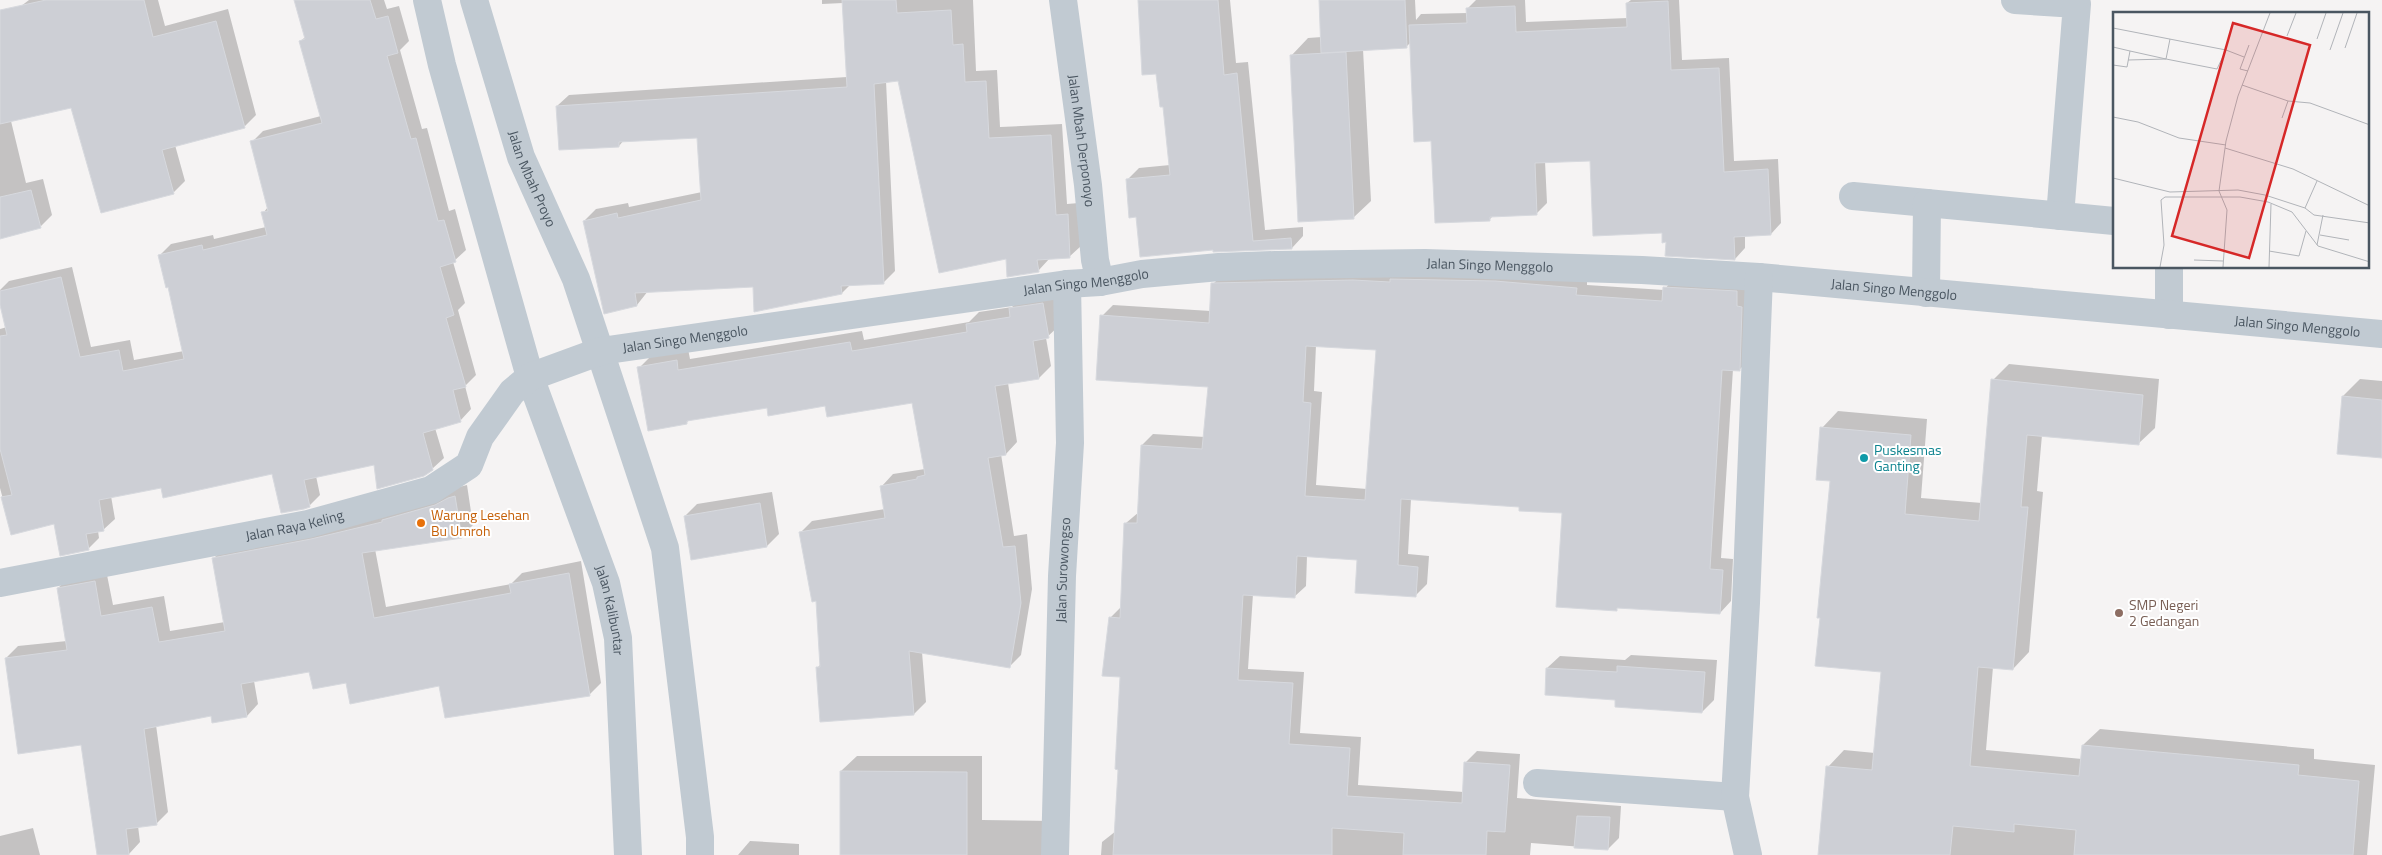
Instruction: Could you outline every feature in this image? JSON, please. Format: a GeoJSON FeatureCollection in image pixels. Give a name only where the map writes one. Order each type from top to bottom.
{"type":"FeatureCollection","features":[{"type":"Feature","properties":{"kind":"street","name":"Jalan Kalibuntar"},"geometry":{"type":"LineString","coordinates":[[427,0],[442,65],[533,376],[606,583],[618,638],[628,855]]}},
{"type":"Feature","properties":{"kind":"street","name":"Jalan Mbah Proyo"},"geometry":{"type":"LineString","coordinates":[[474,0],[521,157],[576,279],[665,548],[700,837],[700,855]]}},
{"type":"Feature","properties":{"kind":"street","name":"Jalan Mbah Derponoyo"},"geometry":{"type":"LineString","coordinates":[[1063,0],[1088,185],[1095,260],[1100,282]]}},
{"type":"Feature","properties":{"kind":"street"},"geometry":{"type":"LineString","coordinates":[[2015,0],[2077,2],[2060,216]]}},
{"type":"Feature","properties":{"kind":"street"},"geometry":{"type":"LineString","coordinates":[[1854,196],[2113,221]]}},
{"type":"Feature","properties":{"kind":"street"},"geometry":{"type":"LineString","coordinates":[[1926,293],[1927,203]]}},
{"type":"Feature","properties":{"kind":"street","name":"Jalan Singo Menggolo"},"geometry":{"type":"LineString","coordinates":[[533,376],[599,352],[1067,284],[1100,282],[1142,274],[1219,267],[1359,263],[1642,270],[1767,278],[2382,334]]}},
{"type":"Feature","properties":{"kind":"street"},"geometry":{"type":"LineString","coordinates":[[2169,269],[2169,315]]}},
{"type":"Feature","properties":{"kind":"street"},"geometry":{"type":"LineString","coordinates":[[1748,855],[1735,797],[1767,278]]}},
{"type":"Feature","properties":{"kind":"street","name":"Jalan Surowongso"},"geometry":{"type":"LineString","coordinates":[[1055,855],[1062,576],[1070,443],[1067,284]]}},
{"type":"Feature","properties":{"kind":"street","name":"Jalan Raya Keling"},"geometry":{"type":"LineString","coordinates":[[0,584],[308,524],[431,490],[469,465],[480,437],[512,392],[533,376]]}},
{"type":"Feature","properties":{"kind":"street"},"geometry":{"type":"LineString","coordinates":[[1537,783],[1735,797]]}},
{"type":"Feature","properties":{"kind":"building"},"geometry":{"type":"Polygon","coordinates":[[[46,0],[144,0],[153,37],[216,21],[245,128],[162,150],[174,194],[101,213],[71,108],[0,124],[0,10],[46,0]]]}},
{"type":"Feature","properties":{"kind":"building"},"geometry":{"type":"Polygon","coordinates":[[[294,0],[370,0],[376,19],[388,16],[398,53],[387,56],[411,139],[416,138],[438,221],[444,220],[456,262],[440,267],[454,315],[446,318],[466,387],[453,390],[461,422],[423,433],[433,470],[424,476],[377,489],[374,465],[304,480],[310,507],[304,509],[281,513],[272,474],[163,498],[161,488],[99,500],[104,531],[86,534],[89,550],[60,556],[54,524],[11,535],[1,497],[12,495],[0,449],[0,336],[7,335],[0,305],[0,291],[61,277],[80,357],[119,350],[123,371],[184,359],[168,287],[166,288],[158,255],[202,245],[203,250],[267,235],[261,212],[268,211],[250,141],[322,123],[299,41],[305,39],[294,0]]]}},
{"type":"Feature","properties":{"kind":"building"},"geometry":{"type":"Polygon","coordinates":[[[842,0],[896,0],[897,13],[951,10],[953,45],[963,44],[965,82],[986,81],[989,138],[1051,135],[1056,215],[1068,214],[1070,258],[1037,260],[1039,272],[1007,277],[1006,259],[939,273],[898,81],[874,84],[884,284],[841,286],[842,294],[754,312],[753,287],[635,293],[637,306],[604,314],[583,221],[617,213],[618,218],[701,200],[697,138],[619,142],[619,147],[559,150],[556,106],[847,87],[842,0]]]}},
{"type":"Feature","properties":{"kind":"building"},"geometry":{"type":"Polygon","coordinates":[[[1138,0],[1218,0],[1224,75],[1237,73],[1253,241],[1291,238],[1292,249],[1213,252],[1213,250],[1140,257],[1136,217],[1129,218],[1126,179],[1170,175],[1163,107],[1160,107],[1156,74],[1142,75],[1138,0]]]}},
{"type":"Feature","properties":{"kind":"building"},"geometry":{"type":"Polygon","coordinates":[[[1319,0],[1405,0],[1407,48],[1321,53],[1319,0]]]}},
{"type":"Feature","properties":{"kind":"building"},"geometry":{"type":"Polygon","coordinates":[[[1668,1],[1671,70],[1719,68],[1724,172],[1768,169],[1771,235],[1734,237],[1735,260],[1665,256],[1666,242],[1662,243],[1662,233],[1593,236],[1590,161],[1535,163],[1537,215],[1490,217],[1490,221],[1435,223],[1431,141],[1414,142],[1409,25],[1467,23],[1466,8],[1515,6],[1516,32],[1627,27],[1626,3],[1668,1]]]}},
{"type":"Feature","properties":{"kind":"building"},"geometry":{"type":"Polygon","coordinates":[[[1346,52],[1354,219],[1298,222],[1290,55],[1346,52]]]}},
{"type":"Feature","properties":{"kind":"building"},"geometry":{"type":"Polygon","coordinates":[[[31,190],[41,228],[0,239],[0,197],[31,190]]]}},
{"type":"Feature","properties":{"kind":"building"},"geometry":{"type":"Polygon","coordinates":[[[1390,279],[1495,281],[1577,288],[1576,295],[1662,301],[1663,287],[1737,291],[1737,306],[1742,307],[1740,371],[1722,370],[1710,569],[1723,570],[1720,614],[1617,608],[1617,611],[1556,607],[1562,513],[1519,511],[1519,507],[1401,499],[1398,565],[1418,567],[1416,597],[1355,593],[1357,560],[1297,556],[1295,598],[1243,595],[1238,680],[1293,683],[1289,744],[1350,748],[1347,796],[1462,803],[1464,762],[1510,765],[1505,832],[1487,831],[1486,855],[1403,855],[1404,833],[1332,828],[1332,855],[1113,855],[1118,770],[1115,769],[1120,677],[1102,676],[1109,617],[1120,618],[1124,523],[1137,523],[1141,445],[1202,449],[1208,387],[1096,380],[1100,315],[1209,323],[1211,283],[1353,280],[1390,282],[1390,279]],[[1306,346],[1303,402],[1311,403],[1305,496],[1365,500],[1376,350],[1306,346]]]}},
{"type":"Feature","properties":{"kind":"building"},"geometry":{"type":"Polygon","coordinates":[[[1043,303],[1049,338],[1033,341],[1039,379],[995,386],[1006,455],[988,458],[1003,547],[1015,546],[1021,603],[1010,668],[909,651],[914,715],[820,722],[816,667],[820,667],[816,601],[812,602],[799,532],[885,518],[880,486],[917,479],[917,477],[925,475],[912,403],[827,417],[825,406],[768,416],[767,408],[687,421],[687,424],[648,431],[637,367],[677,360],[678,370],[850,342],[852,351],[967,332],[966,324],[1010,317],[1009,308],[1043,303]]]}},
{"type":"Feature","properties":{"kind":"building"},"geometry":{"type":"Polygon","coordinates":[[[1991,379],[2143,395],[2139,445],[2027,435],[2021,507],[2028,507],[2013,670],[1978,667],[1970,766],[2079,776],[2082,745],[2299,765],[2298,775],[2359,781],[2353,855],[2074,855],[2076,830],[2014,824],[2014,832],[1953,826],[1950,855],[1818,855],[1826,766],[1872,770],[1881,672],[1815,666],[1820,618],[1817,618],[1830,481],[1816,480],[1820,427],[1911,435],[1905,514],[1979,521],[1991,379]]]}},
{"type":"Feature","properties":{"kind":"building"},"geometry":{"type":"Polygon","coordinates":[[[2342,396],[2382,400],[2382,458],[2337,454],[2342,396]]]}},
{"type":"Feature","properties":{"kind":"building"},"geometry":{"type":"Polygon","coordinates":[[[455,496],[462,538],[362,553],[374,618],[511,593],[509,584],[569,573],[590,696],[445,718],[439,686],[350,704],[346,683],[313,689],[309,672],[241,684],[247,717],[212,723],[211,716],[144,729],[157,825],[126,829],[129,855],[97,855],[81,745],[18,754],[5,658],[67,650],[57,588],[95,581],[101,616],[152,607],[159,642],[225,631],[212,558],[311,539],[382,522],[382,520],[435,505],[455,496]]]}},
{"type":"Feature","properties":{"kind":"building"},"geometry":{"type":"Polygon","coordinates":[[[760,503],[767,547],[691,560],[684,516],[760,503]]]}},
{"type":"Feature","properties":{"kind":"building"},"geometry":{"type":"Polygon","coordinates":[[[1617,666],[1705,672],[1702,713],[1615,707],[1615,700],[1545,695],[1546,668],[1617,672],[1617,666]]]}},
{"type":"Feature","properties":{"kind":"building"},"geometry":{"type":"Polygon","coordinates":[[[840,771],[967,772],[967,855],[840,855],[840,771]]]}},
{"type":"Feature","properties":{"kind":"building"},"geometry":{"type":"Polygon","coordinates":[[[1577,816],[1610,817],[1608,850],[1574,848],[1577,816]]]}},
{"type":"Feature","properties":{"kind":"place","name":"Puskesmas Ganting"},"geometry":{"type":"Point","coordinates":[1864,458]}},
{"type":"Feature","properties":{"kind":"place","name":"Warung Lesehan Bu Umroh"},"geometry":{"type":"Point","coordinates":[421,523]}},
{"type":"Feature","properties":{"kind":"place","name":"SMP Negeri 2 Gedangan"},"geometry":{"type":"Point","coordinates":[2119,613]}}]}
